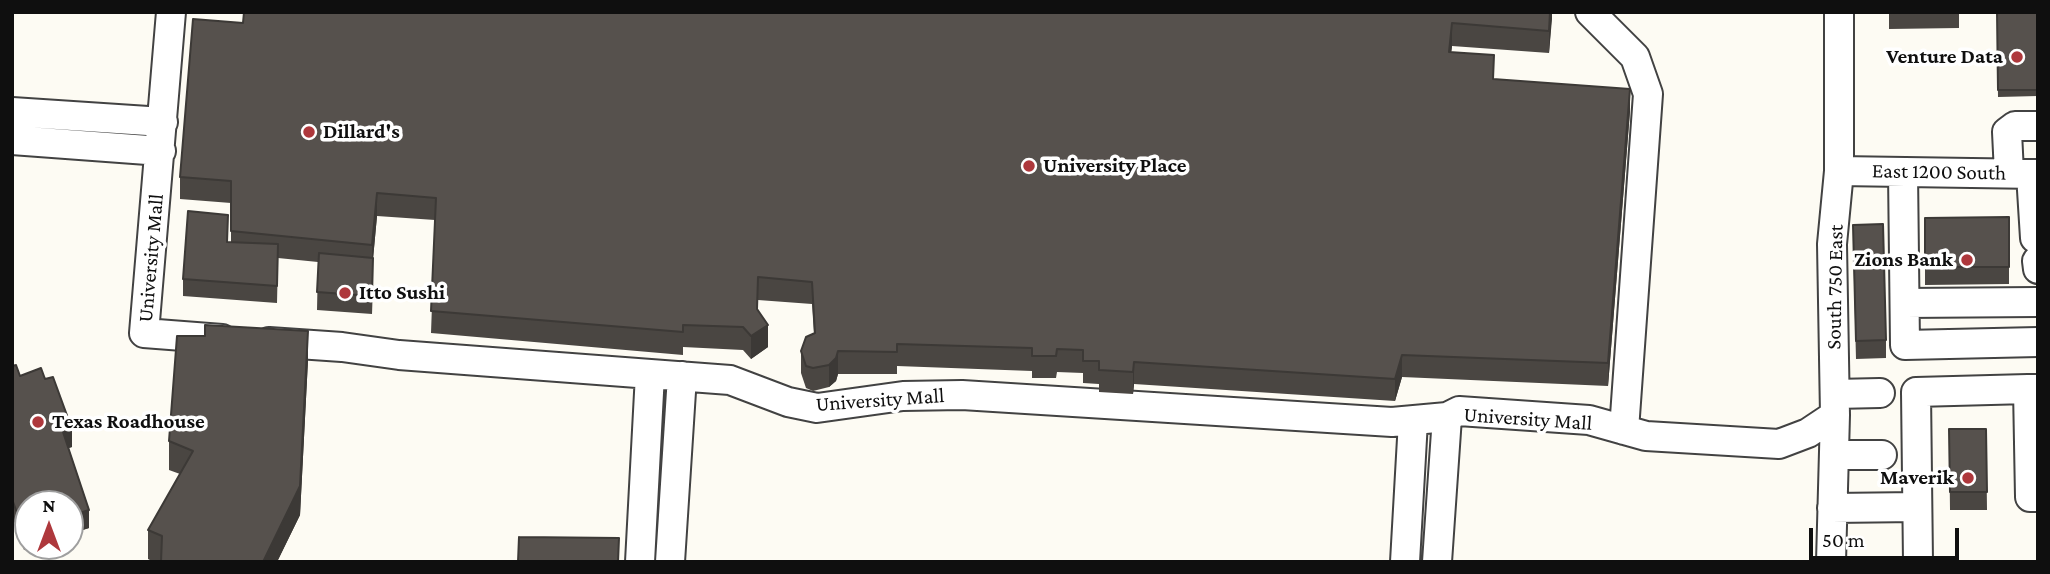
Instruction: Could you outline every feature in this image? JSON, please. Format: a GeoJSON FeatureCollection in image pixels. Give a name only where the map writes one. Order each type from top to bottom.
{"type":"FeatureCollection","features":[{"type":"Feature","properties":{"kind":"lane"},"geometry":{"type":"LineString","coordinates":[[12,140],[161,151],[171,12]]}},
{"type":"Feature","properties":{"kind":"lane"},"geometry":{"type":"LineString","coordinates":[[1590,12],[1635,57],[1648,94],[1624,430]]}},
{"type":"Feature","properties":{"kind":"lane","name":"South 750 East"},"geometry":{"type":"LineString","coordinates":[[1831,562],[1835,404],[1832,244],[1839,171],[1839,12]]}},
{"type":"Feature","properties":{"kind":"lane"},"geometry":{"type":"LineString","coordinates":[[12,112],[163,122]]}},
{"type":"Feature","properties":{"kind":"lane"},"geometry":{"type":"LineString","coordinates":[[2038,126],[2015,126],[2007,132],[2026,174],[2038,269]]}},
{"type":"Feature","properties":{"kind":"lane","name":"University Mall"},"geometry":{"type":"LineString","coordinates":[[161,151],[144,333],[730,380],[759,388],[788,402],[817,408],[903,396],[962,395],[1413,421],[1447,417],[1459,411],[1589,420],[1646,436],[1779,444],[1808,433],[1835,404]]}},
{"type":"Feature","properties":{"kind":"lane","name":"East 1200 South"},"geometry":{"type":"LineString","coordinates":[[1839,171],[2026,174]]}},
{"type":"Feature","properties":{"kind":"lane"},"geometry":{"type":"LineString","coordinates":[[1903,172],[1905,345],[2038,342]]}},
{"type":"Feature","properties":{"kind":"lane"},"geometry":{"type":"LineString","coordinates":[[1905,303],[2038,302]]}},
{"type":"Feature","properties":{"kind":"lane"},"geometry":{"type":"LineString","coordinates":[[640,562],[650,374]]}},
{"type":"Feature","properties":{"kind":"lane"},"geometry":{"type":"LineString","coordinates":[[670,562],[682,376]]}},
{"type":"Feature","properties":{"kind":"lane"},"geometry":{"type":"LineString","coordinates":[[1918,562],[1916,392],[2033,388],[2030,497],[2038,497]]}},
{"type":"Feature","properties":{"kind":"lane"},"geometry":{"type":"LineString","coordinates":[[1835,404],[1880,393]]}},
{"type":"Feature","properties":{"kind":"lane"},"geometry":{"type":"LineString","coordinates":[[1437,562],[1447,417]]}},
{"type":"Feature","properties":{"kind":"lane"},"geometry":{"type":"LineString","coordinates":[[1405,562],[1413,421]]}},
{"type":"Feature","properties":{"kind":"lane"},"geometry":{"type":"LineString","coordinates":[[1834,455],[1882,455]]}},
{"type":"Feature","properties":{"kind":"lane"},"geometry":{"type":"LineString","coordinates":[[1832,508],[1917,507]]}},
{"type":"Feature","properties":{"kind":"building","name":"University Place"},"geometry":{"type":"Polygon","coordinates":[[[244,12],[1550,12],[1549,31],[1452,23],[1449,52],[1494,55],[1493,79],[1630,89],[1608,363],[1402,355],[1395,379],[1134,362],[1133,372],[1099,370],[1099,361],[1083,361],[1083,350],[1057,349],[1056,356],[1032,356],[1032,348],[897,344],[897,352],[838,351],[836,358],[829,365],[813,368],[806,366],[801,351],[806,337],[815,333],[812,282],[758,277],[757,309],[768,325],[751,336],[743,327],[683,325],[683,332],[431,311],[436,198],[377,193],[372,245],[231,231],[231,181],[180,177],[193,19],[243,23],[244,12]]]}},
{"type":"Feature","properties":{"kind":"building","name":"Venture Data"},"geometry":{"type":"Polygon","coordinates":[[[1997,12],[2038,12],[2038,90],[1998,90],[1997,12]]]}},
{"type":"Feature","properties":{"kind":"building"},"geometry":{"type":"Polygon","coordinates":[[[188,211],[228,215],[227,242],[278,244],[277,286],[183,279],[188,211]]]}},
{"type":"Feature","properties":{"kind":"building","name":"Zions Bank"},"geometry":{"type":"Polygon","coordinates":[[[2009,217],[2009,267],[1925,267],[1925,218],[2009,217]]]}},
{"type":"Feature","properties":{"kind":"building"},"geometry":{"type":"Polygon","coordinates":[[[1883,224],[1886,340],[1856,341],[1853,225],[1883,224]]]}},
{"type":"Feature","properties":{"kind":"building"},"geometry":{"type":"Polygon","coordinates":[[[319,253],[373,258],[372,296],[317,292],[319,253]]]}},
{"type":"Feature","properties":{"kind":"building"},"geometry":{"type":"Polygon","coordinates":[[[205,325],[308,331],[300,486],[263,562],[161,562],[162,536],[148,530],[193,451],[169,441],[177,336],[205,336],[205,325]]]}},
{"type":"Feature","properties":{"kind":"building"},"geometry":{"type":"Polygon","coordinates":[[[16,365],[20,376],[41,368],[45,379],[53,377],[72,429],[63,432],[82,490],[14,490],[14,504],[12,366],[16,365]]]}},
{"type":"Feature","properties":{"kind":"building","name":"Maverik"},"geometry":{"type":"Polygon","coordinates":[[[1949,429],[1986,429],[1987,492],[1950,492],[1949,429]]]}},
{"type":"Feature","properties":{"kind":"building"},"geometry":{"type":"Polygon","coordinates":[[[84,495],[89,510],[84,512],[84,495]]]}},
{"type":"Feature","properties":{"kind":"building"},"geometry":{"type":"Polygon","coordinates":[[[519,537],[619,538],[618,562],[518,562],[519,537]]]}},
{"type":"Feature","properties":{"kind":"place","name":"Venture Data"},"geometry":{"type":"Point","coordinates":[2017,57]}},
{"type":"Feature","properties":{"kind":"place","name":"Dillard's"},"geometry":{"type":"Point","coordinates":[309,132]}},
{"type":"Feature","properties":{"kind":"place","name":"University Place"},"geometry":{"type":"Point","coordinates":[1029,166]}},
{"type":"Feature","properties":{"kind":"place","name":"Zions Bank"},"geometry":{"type":"Point","coordinates":[1967,260]}},
{"type":"Feature","properties":{"kind":"place","name":"Itto Sushi"},"geometry":{"type":"Point","coordinates":[345,293]}},
{"type":"Feature","properties":{"kind":"place","name":"Texas Roadhouse"},"geometry":{"type":"Point","coordinates":[38,422]}},
{"type":"Feature","properties":{"kind":"place","name":"Maverik"},"geometry":{"type":"Point","coordinates":[1968,478]}}]}
